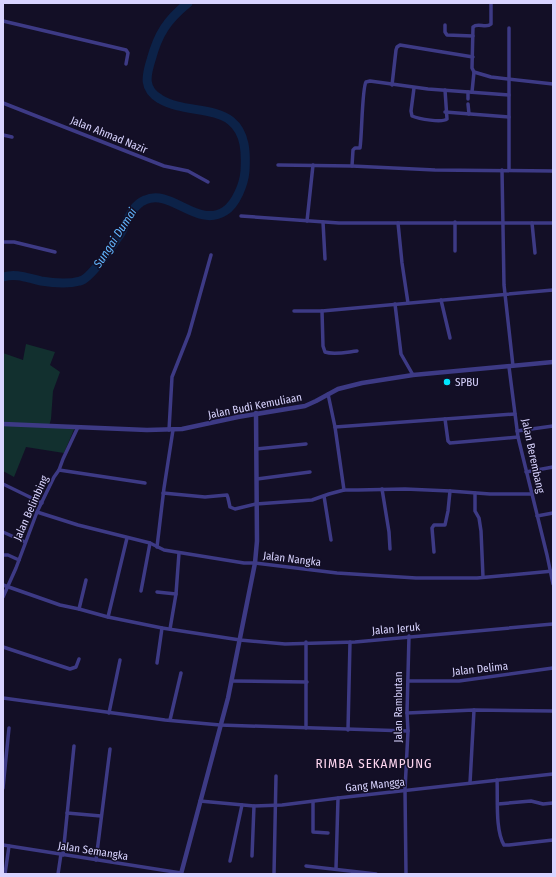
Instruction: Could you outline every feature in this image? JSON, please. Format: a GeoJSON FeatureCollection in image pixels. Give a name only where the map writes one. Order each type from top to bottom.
{"type":"FeatureCollection","features":[{"type":"Feature","properties":{"kind":"street"},"geometry":{"type":"LineString","coordinates":[[468,99],[474,72],[473,27],[474,25],[487,26],[491,24],[491,3]]}},
{"type":"Feature","properties":{"kind":"street"},"geometry":{"type":"LineString","coordinates":[[3,21],[126,50],[128,53],[126,64]]}},
{"type":"Feature","properties":{"kind":"street"},"geometry":{"type":"LineString","coordinates":[[445,25],[445,32],[447,35],[473,36]]}},
{"type":"Feature","properties":{"kind":"street"},"geometry":{"type":"LineString","coordinates":[[509,28],[509,170]]}},
{"type":"Feature","properties":{"kind":"street"},"geometry":{"type":"LineString","coordinates":[[392,85],[396,50],[400,45],[473,57]]}},
{"type":"Feature","properties":{"kind":"street"},"geometry":{"type":"LineString","coordinates":[[474,72],[491,77],[553,84]]}},
{"type":"Feature","properties":{"kind":"street"},"geometry":{"type":"LineString","coordinates":[[352,166],[353,150],[355,148],[360,148],[365,83],[370,81],[414,88],[509,95]]}},
{"type":"Feature","properties":{"kind":"street"},"geometry":{"type":"LineString","coordinates":[[414,88],[411,111],[413,117],[446,120],[445,90]]}},
{"type":"Feature","properties":{"kind":"street","name":"Jalan Ahmad Nazir"},"geometry":{"type":"LineString","coordinates":[[3,103],[164,166],[188,171],[208,182]]}},
{"type":"Feature","properties":{"kind":"street"},"geometry":{"type":"LineString","coordinates":[[468,104],[469,114]]}},
{"type":"Feature","properties":{"kind":"street"},"geometry":{"type":"LineString","coordinates":[[445,112],[509,117]]}},
{"type":"Feature","properties":{"kind":"street"},"geometry":{"type":"LineString","coordinates":[[3,135],[12,137]]}},
{"type":"Feature","properties":{"kind":"street"},"geometry":{"type":"LineString","coordinates":[[278,165],[553,172]]}},
{"type":"Feature","properties":{"kind":"street"},"geometry":{"type":"LineString","coordinates":[[308,221],[313,165]]}},
{"type":"Feature","properties":{"kind":"street","name":"Jalan Berembang"},"geometry":{"type":"LineString","coordinates":[[502,170],[505,294],[515,414],[518,437],[553,584]]}},
{"type":"Feature","properties":{"kind":"street"},"geometry":{"type":"LineString","coordinates":[[241,216],[323,222],[553,223]]}},
{"type":"Feature","properties":{"kind":"street"},"geometry":{"type":"LineString","coordinates":[[323,222],[325,259]]}},
{"type":"Feature","properties":{"kind":"street"},"geometry":{"type":"LineString","coordinates":[[454,222],[456,251]]}},
{"type":"Feature","properties":{"kind":"street"},"geometry":{"type":"LineString","coordinates":[[398,223],[408,303]]}},
{"type":"Feature","properties":{"kind":"street"},"geometry":{"type":"LineString","coordinates":[[532,223],[535,253]]}},
{"type":"Feature","properties":{"kind":"street"},"geometry":{"type":"LineString","coordinates":[[3,242],[14,242],[55,252]]}},
{"type":"Feature","properties":{"kind":"street"},"geometry":{"type":"LineString","coordinates":[[157,547],[171,430],[172,377],[189,334],[211,256]]}},
{"type":"Feature","properties":{"kind":"street"},"geometry":{"type":"LineString","coordinates":[[294,311],[322,311],[553,290]]}},
{"type":"Feature","properties":{"kind":"street"},"geometry":{"type":"LineString","coordinates":[[441,300],[450,338]]}},
{"type":"Feature","properties":{"kind":"street"},"geometry":{"type":"LineString","coordinates":[[395,304],[401,354],[413,375]]}},
{"type":"Feature","properties":{"kind":"street"},"geometry":{"type":"LineString","coordinates":[[322,311],[323,346],[325,352],[356,351]]}},
{"type":"Feature","properties":{"kind":"street","name":"Jalan Budi Kemuliaan"},"geometry":{"type":"LineString","coordinates":[[3,424],[171,430],[191,428],[256,413],[305,406],[338,389],[351,385],[413,375],[553,362]]}},
{"type":"Feature","properties":{"kind":"street"},"geometry":{"type":"LineString","coordinates":[[328,394],[335,427],[344,490]]}},
{"type":"Feature","properties":{"kind":"street"},"geometry":{"type":"LineString","coordinates":[[181,874],[232,681],[255,564],[257,541],[256,413]]}},
{"type":"Feature","properties":{"kind":"street"},"geometry":{"type":"LineString","coordinates":[[335,427],[515,414]]}},
{"type":"Feature","properties":{"kind":"street"},"geometry":{"type":"LineString","coordinates":[[445,419],[448,441],[450,443],[518,437]]}},
{"type":"Feature","properties":{"kind":"street"},"geometry":{"type":"LineString","coordinates":[[517,430],[553,426]]}},
{"type":"Feature","properties":{"kind":"street","name":"Jalan Belimbing"},"geometry":{"type":"LineString","coordinates":[[3,597],[20,560],[25,542],[38,512],[54,477],[60,470],[63,459],[78,427]]}},
{"type":"Feature","properties":{"kind":"street"},"geometry":{"type":"LineString","coordinates":[[256,450],[306,444]]}},
{"type":"Feature","properties":{"kind":"street"},"geometry":{"type":"LineString","coordinates":[[526,472],[553,467]]}},
{"type":"Feature","properties":{"kind":"street"},"geometry":{"type":"LineString","coordinates":[[60,470],[145,482]]}},
{"type":"Feature","properties":{"kind":"street"},"geometry":{"type":"LineString","coordinates":[[256,479],[310,472]]}},
{"type":"Feature","properties":{"kind":"street"},"geometry":{"type":"LineString","coordinates":[[3,484],[42,503]]}},
{"type":"Feature","properties":{"kind":"street"},"geometry":{"type":"LineString","coordinates":[[163,493],[205,497],[227,495],[230,507],[232,509],[256,504],[312,500],[344,490],[382,489],[532,494]]}},
{"type":"Feature","properties":{"kind":"street"},"geometry":{"type":"LineString","coordinates":[[382,489],[389,532],[390,549]]}},
{"type":"Feature","properties":{"kind":"street"},"geometry":{"type":"LineString","coordinates":[[434,552],[432,528],[434,525],[446,525],[450,491]]}},
{"type":"Feature","properties":{"kind":"street"},"geometry":{"type":"LineString","coordinates":[[476,493],[475,511],[479,518],[481,531],[484,578]]}},
{"type":"Feature","properties":{"kind":"street"},"geometry":{"type":"LineString","coordinates":[[324,496],[331,540]]}},
{"type":"Feature","properties":{"kind":"street","name":"Jalan Nangka"},"geometry":{"type":"LineString","coordinates":[[38,512],[127,538],[150,543],[157,547],[244,564],[337,573],[416,578],[484,578],[551,571]]}},
{"type":"Feature","properties":{"kind":"street"},"geometry":{"type":"LineString","coordinates":[[537,516],[553,513]]}},
{"type":"Feature","properties":{"kind":"street"},"geometry":{"type":"LineString","coordinates":[[3,532],[25,542]]}},
{"type":"Feature","properties":{"kind":"street"},"geometry":{"type":"LineString","coordinates":[[108,618],[127,538]]}},
{"type":"Feature","properties":{"kind":"street"},"geometry":{"type":"LineString","coordinates":[[141,591],[150,543]]}},
{"type":"Feature","properties":{"kind":"street"},"geometry":{"type":"LineString","coordinates":[[170,629],[176,594],[179,552]]}},
{"type":"Feature","properties":{"kind":"street"},"geometry":{"type":"LineString","coordinates":[[3,555],[8,555],[20,560]]}},
{"type":"Feature","properties":{"kind":"street"},"geometry":{"type":"LineString","coordinates":[[79,609],[86,580]]}},
{"type":"Feature","properties":{"kind":"street","name":"Jalan Jeruk"},"geometry":{"type":"LineString","coordinates":[[3,585],[60,605],[108,618],[240,640],[285,644],[306,642],[350,642],[553,624]]}},
{"type":"Feature","properties":{"kind":"street"},"geometry":{"type":"LineString","coordinates":[[157,592],[176,594]]}},
{"type":"Feature","properties":{"kind":"street"},"geometry":{"type":"LineString","coordinates":[[157,663],[162,628]]}},
{"type":"Feature","properties":{"kind":"street","name":"Jalan Rambutan"},"geometry":{"type":"LineString","coordinates":[[406,874],[405,790],[408,731],[409,636]]}},
{"type":"Feature","properties":{"kind":"street"},"geometry":{"type":"LineString","coordinates":[[306,642],[306,728]]}},
{"type":"Feature","properties":{"kind":"street"},"geometry":{"type":"LineString","coordinates":[[348,730],[350,642]]}},
{"type":"Feature","properties":{"kind":"street"},"geometry":{"type":"LineString","coordinates":[[3,647],[70,669],[76,667],[79,659]]}},
{"type":"Feature","properties":{"kind":"street"},"geometry":{"type":"LineString","coordinates":[[109,713],[120,660]]}},
{"type":"Feature","properties":{"kind":"street","name":"Jalan Delima"},"geometry":{"type":"LineString","coordinates":[[408,681],[459,681],[553,668]]}},
{"type":"Feature","properties":{"kind":"street"},"geometry":{"type":"LineString","coordinates":[[170,720],[181,673]]}},
{"type":"Feature","properties":{"kind":"street"},"geometry":{"type":"LineString","coordinates":[[232,681],[307,682]]}},
{"type":"Feature","properties":{"kind":"street"},"geometry":{"type":"LineString","coordinates":[[3,698],[109,713],[220,725],[408,731]]}},
{"type":"Feature","properties":{"kind":"street"},"geometry":{"type":"LineString","coordinates":[[470,783],[474,710]]}},
{"type":"Feature","properties":{"kind":"street"},"geometry":{"type":"LineString","coordinates":[[407,713],[474,710],[553,711]]}},
{"type":"Feature","properties":{"kind":"street"},"geometry":{"type":"LineString","coordinates":[[3,788],[9,728]]}},
{"type":"Feature","properties":{"kind":"street"},"geometry":{"type":"LineString","coordinates":[[58,874],[62,855],[74,746]]}},
{"type":"Feature","properties":{"kind":"street"},"geometry":{"type":"LineString","coordinates":[[96,860],[110,749]]}},
{"type":"Feature","properties":{"kind":"street","name":"Gang Mangga"},"geometry":{"type":"LineString","coordinates":[[200,801],[254,806],[276,806],[553,774]]}},
{"type":"Feature","properties":{"kind":"street"},"geometry":{"type":"LineString","coordinates":[[274,874],[276,776]]}},
{"type":"Feature","properties":{"kind":"street"},"geometry":{"type":"LineString","coordinates":[[497,780],[500,837],[504,844],[509,845],[553,840]]}},
{"type":"Feature","properties":{"kind":"street"},"geometry":{"type":"LineString","coordinates":[[336,868],[338,798]]}},
{"type":"Feature","properties":{"kind":"street"},"geometry":{"type":"LineString","coordinates":[[498,804],[531,801],[543,804],[553,803]]}},
{"type":"Feature","properties":{"kind":"street"},"geometry":{"type":"LineString","coordinates":[[313,802],[313,832],[328,833]]}},
{"type":"Feature","properties":{"kind":"street"},"geometry":{"type":"LineString","coordinates":[[230,861],[242,805]]}},
{"type":"Feature","properties":{"kind":"street"},"geometry":{"type":"LineString","coordinates":[[252,856],[254,806]]}},
{"type":"Feature","properties":{"kind":"street"},"geometry":{"type":"LineString","coordinates":[[67,813],[102,816]]}},
{"type":"Feature","properties":{"kind":"street","name":"Jalan Semangka"},"geometry":{"type":"LineString","coordinates":[[3,845],[181,874]]}},
{"type":"Feature","properties":{"kind":"street"},"geometry":{"type":"LineString","coordinates":[[5,874],[9,846]]}},
{"type":"Feature","properties":{"kind":"street"},"geometry":{"type":"LineString","coordinates":[[306,866],[336,868],[376,874]]}},
{"type":"Feature","properties":{"kind":"green space"},"geometry":{"type":"Polygon","coordinates":[[[26,344],[55,352],[50,365],[60,372],[53,391],[49,426],[75,427],[64,453],[26,447],[14,477],[3,471],[3,353],[23,360],[26,344]]]}},
{"type":"Feature","properties":{"kind":"waterway","name":"Sungai Dumai"},"geometry":{"type":"LineString","coordinates":[[3,277],[27,277],[41,281],[61,283],[71,283],[85,279],[96,268],[108,252],[121,233],[133,210],[140,202],[145,200],[155,198],[165,199],[204,215],[215,215],[225,211],[233,204],[241,188],[244,176],[245,151],[240,131],[231,121],[216,113],[178,106],[160,99],[151,91],[147,82],[149,66],[160,35],[174,15],[188,3]]}},
{"type":"Feature","properties":{"kind":"place","name":"SPBU"},"geometry":{"type":"Point","coordinates":[447,382]}},
{"type":"Feature","properties":{"kind":"district","name":"RIMBA SEKAMPUNG"},"geometry":{"type":"Point","coordinates":[374,763]}}]}
